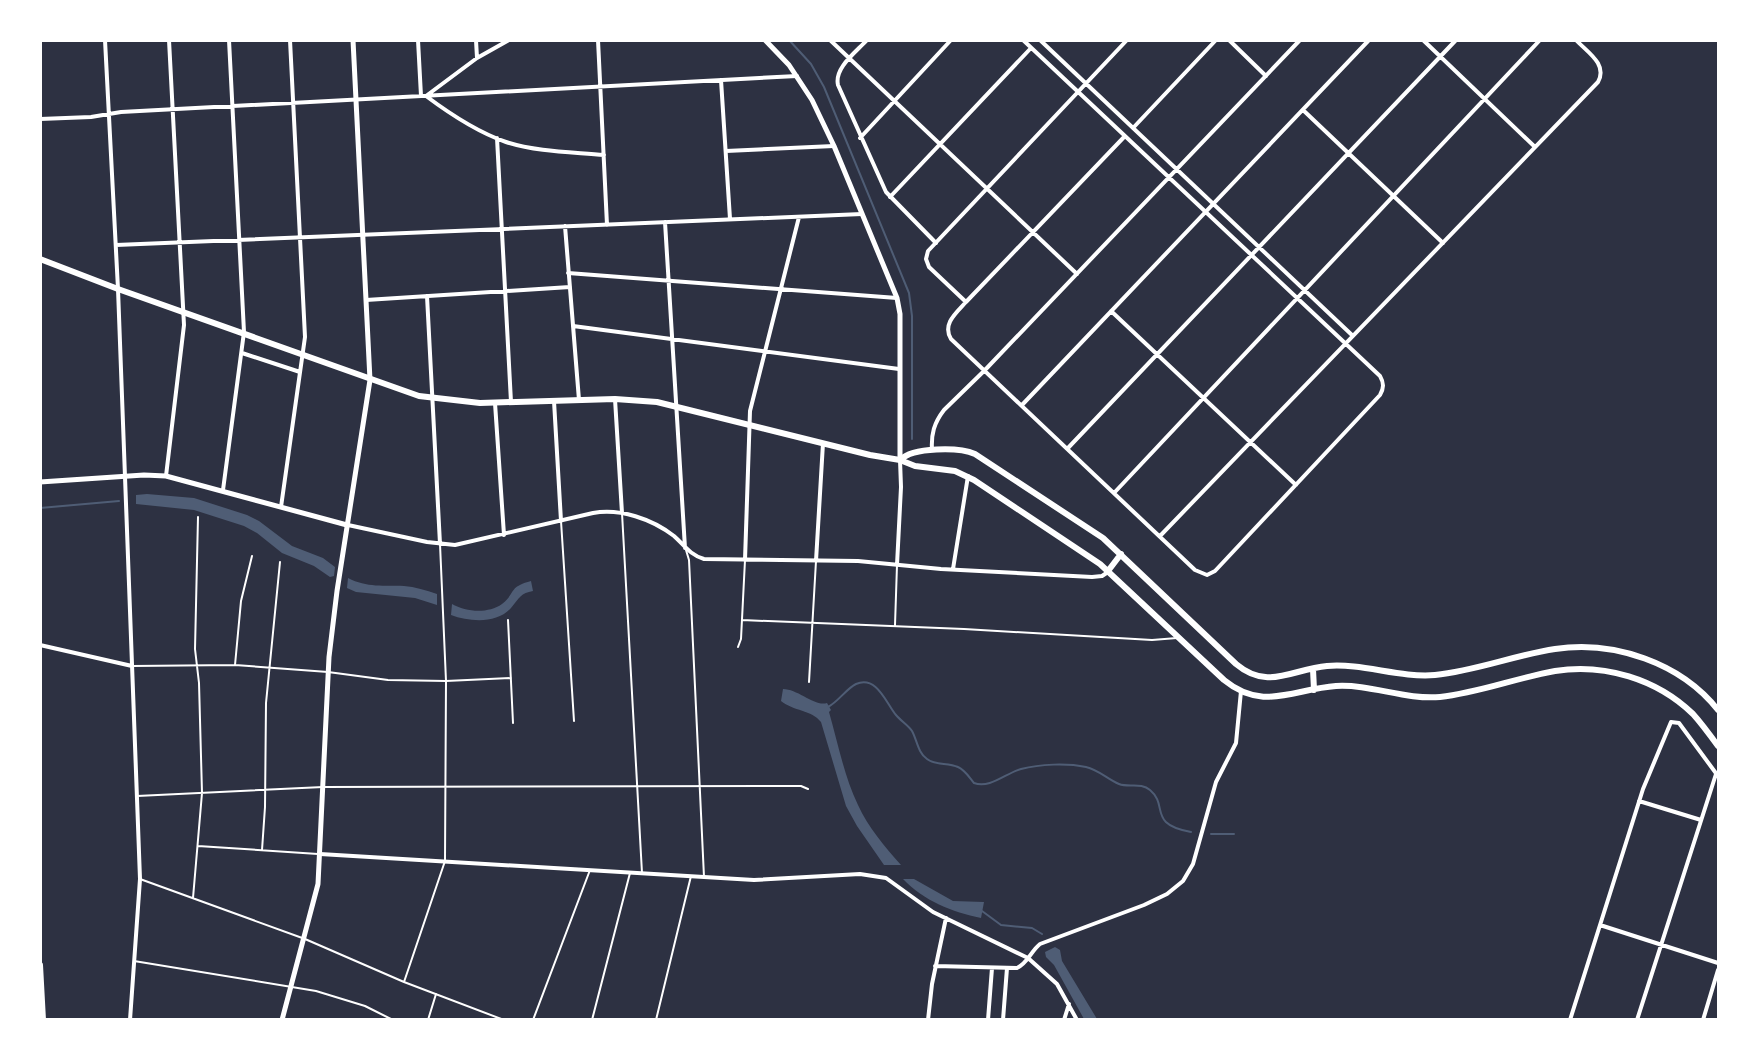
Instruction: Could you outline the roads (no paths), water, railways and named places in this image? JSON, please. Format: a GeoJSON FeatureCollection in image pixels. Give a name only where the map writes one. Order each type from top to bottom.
{"type":"FeatureCollection","features":[{"type":"Feature","properties":{"kind":"main road"},"geometry":{"type":"LineString","coordinates":[[40,259],[403,392],[433,399],[495,403],[647,400],[879,457],[900,460],[915,466],[955,471],[968,476],[1079,548],[1108,571],[1224,680],[1240,691],[1260,697],[1270,698],[1334,686],[1352,686],[1413,696],[1437,697],[1563,670],[1604,671],[1634,678],[1672,697],[1697,719],[1719,746]]}},
{"type":"Feature","properties":{"kind":"main road"},"geometry":{"type":"LineString","coordinates":[[900,460],[912,452],[964,450],[975,454],[1093,531],[1121,554],[1244,670],[1261,677],[1272,678],[1313,669],[1348,666],[1434,675],[1556,649],[1600,648],[1642,658],[1671,671],[1701,692],[1719,710]]}},
{"type":"Feature","properties":{"kind":"main road"},"geometry":{"type":"LineString","coordinates":[[1108,571],[1121,554]]}},
{"type":"Feature","properties":{"kind":"main road"},"geometry":{"type":"LineString","coordinates":[[1313,669],[1314,690]]}},
{"type":"Feature","properties":{"kind":"main road"},"geometry":{"type":"LineString","coordinates":[[40,965],[43,1020]]}},
{"type":"Feature","properties":{"kind":"street"},"geometry":{"type":"LineString","coordinates":[[105,40],[118,289],[140,879],[130,1020]]}},
{"type":"Feature","properties":{"kind":"street"},"geometry":{"type":"LineString","coordinates":[[165,476],[183,339],[170,40]]}},
{"type":"Feature","properties":{"kind":"street"},"geometry":{"type":"LineString","coordinates":[[223,490],[244,333],[229,40]]}},
{"type":"Feature","properties":{"kind":"street"},"geometry":{"type":"LineString","coordinates":[[281,507],[305,337],[290,40]]}},
{"type":"Feature","properties":{"kind":"street"},"geometry":{"type":"LineString","coordinates":[[282,1020],[318,884],[328,672],[335,607],[370,380],[352,40]]}},
{"type":"Feature","properties":{"kind":"street"},"geometry":{"type":"LineString","coordinates":[[418,40],[423,96]]}},
{"type":"Feature","properties":{"kind":"street"},"geometry":{"type":"LineString","coordinates":[[476,40],[477,58]]}},
{"type":"Feature","properties":{"kind":"street"},"geometry":{"type":"LineString","coordinates":[[423,96],[477,58],[509,40]]}},
{"type":"Feature","properties":{"kind":"street"},"geometry":{"type":"LineString","coordinates":[[598,40],[607,225]]}},
{"type":"Feature","properties":{"kind":"street"},"geometry":{"type":"LineString","coordinates":[[765,40],[798,76],[812,100],[834,146],[897,298],[900,314],[901,487],[897,565]]}},
{"type":"Feature","properties":{"kind":"street"},"geometry":{"type":"LineString","coordinates":[[830,40],[1077,274]]}},
{"type":"Feature","properties":{"kind":"street"},"geometry":{"type":"LineString","coordinates":[[867,40],[837,77],[838,86],[883,187],[936,243]]}},
{"type":"Feature","properties":{"kind":"street"},"geometry":{"type":"LineString","coordinates":[[860,138],[951,40]]}},
{"type":"Feature","properties":{"kind":"street"},"geometry":{"type":"LineString","coordinates":[[1023,40],[1125,136],[1251,256],[1380,376],[1384,386],[1380,395],[1296,485],[1215,571],[1207,575],[1198,573],[951,339],[947,328],[966,302],[1125,136]]}},
{"type":"Feature","properties":{"kind":"street"},"geometry":{"type":"LineString","coordinates":[[1040,40],[1353,336]]}},
{"type":"Feature","properties":{"kind":"street"},"geometry":{"type":"LineString","coordinates":[[966,302],[929,267],[926,259],[928,251],[1127,40]]}},
{"type":"Feature","properties":{"kind":"street"},"geometry":{"type":"LineString","coordinates":[[1132,128],[1216,40]]}},
{"type":"Feature","properties":{"kind":"street"},"geometry":{"type":"LineString","coordinates":[[1229,40],[1266,76]]}},
{"type":"Feature","properties":{"kind":"street"},"geometry":{"type":"LineString","coordinates":[[932,451],[931,435],[938,418],[1300,40]]}},
{"type":"Feature","properties":{"kind":"street"},"geometry":{"type":"LineString","coordinates":[[1022,405],[1369,40]]}},
{"type":"Feature","properties":{"kind":"street"},"geometry":{"type":"LineString","coordinates":[[1423,40],[1535,147]]}},
{"type":"Feature","properties":{"kind":"street"},"geometry":{"type":"LineString","coordinates":[[1068,449],[1456,40]]}},
{"type":"Feature","properties":{"kind":"street"},"geometry":{"type":"LineString","coordinates":[[1114,493],[1540,40]]}},
{"type":"Feature","properties":{"kind":"street"},"geometry":{"type":"LineString","coordinates":[[1160,537],[1598,82],[1602,72],[1598,62],[1576,40]]}},
{"type":"Feature","properties":{"kind":"street"},"geometry":{"type":"LineString","coordinates":[[890,197],[1031,48]]}},
{"type":"Feature","properties":{"kind":"street"},"geometry":{"type":"LineString","coordinates":[[40,119],[173,109],[798,76]]}},
{"type":"Feature","properties":{"kind":"street"},"geometry":{"type":"LineString","coordinates":[[721,80],[730,219]]}},
{"type":"Feature","properties":{"kind":"street"},"geometry":{"type":"LineString","coordinates":[[423,96],[462,121],[497,138],[527,147],[604,155]]}},
{"type":"Feature","properties":{"kind":"street"},"geometry":{"type":"LineString","coordinates":[[1303,110],[1443,243]]}},
{"type":"Feature","properties":{"kind":"street"},"geometry":{"type":"LineString","coordinates":[[497,138],[511,402]]}},
{"type":"Feature","properties":{"kind":"street"},"geometry":{"type":"LineString","coordinates":[[726,151],[834,146]]}},
{"type":"Feature","properties":{"kind":"street"},"geometry":{"type":"LineString","coordinates":[[116,245],[862,214]]}},
{"type":"Feature","properties":{"kind":"street"},"geometry":{"type":"LineString","coordinates":[[745,560],[751,404],[799,217]]}},
{"type":"Feature","properties":{"kind":"street"},"geometry":{"type":"LineString","coordinates":[[665,222],[685,548]]}},
{"type":"Feature","properties":{"kind":"street"},"geometry":{"type":"LineString","coordinates":[[565,226],[579,400]]}},
{"type":"Feature","properties":{"kind":"street"},"geometry":{"type":"LineString","coordinates":[[568,273],[897,298]]}},
{"type":"Feature","properties":{"kind":"street"},"geometry":{"type":"LineString","coordinates":[[366,300],[570,287]]}},
{"type":"Feature","properties":{"kind":"street"},"geometry":{"type":"LineString","coordinates":[[427,296],[440,544]]}},
{"type":"Feature","properties":{"kind":"street"},"geometry":{"type":"LineString","coordinates":[[1111,311],[1296,485]]}},
{"type":"Feature","properties":{"kind":"street"},"geometry":{"type":"LineString","coordinates":[[573,326],[899,369]]}},
{"type":"Feature","properties":{"kind":"street"},"geometry":{"type":"LineString","coordinates":[[242,352],[300,372]]}},
{"type":"Feature","properties":{"kind":"street"},"geometry":{"type":"LineString","coordinates":[[615,399],[622,513]]}},
{"type":"Feature","properties":{"kind":"street"},"geometry":{"type":"LineString","coordinates":[[554,401],[561,521]]}},
{"type":"Feature","properties":{"kind":"street"},"geometry":{"type":"LineString","coordinates":[[495,403],[504,535]]}},
{"type":"Feature","properties":{"kind":"street"},"geometry":{"type":"LineString","coordinates":[[816,561],[823,443]]}},
{"type":"Feature","properties":{"kind":"street"},"geometry":{"type":"LineString","coordinates":[[40,482],[125,476],[165,476],[379,533],[440,544],[462,544],[601,512],[622,513],[661,528],[676,538],[693,555],[704,559],[868,562],[1092,577],[1102,576],[1108,571]]}},
{"type":"Feature","properties":{"kind":"street"},"geometry":{"type":"LineString","coordinates":[[952,569],[968,476]]}},
{"type":"Feature","properties":{"kind":"street"},"geometry":{"type":"LineString","coordinates":[[40,645],[132,666]]}},
{"type":"Feature","properties":{"kind":"street"},"geometry":{"type":"LineString","coordinates":[[935,966],[1006,968],[1021,966],[1033,950],[1044,943],[1144,905],[1167,894],[1183,881],[1193,864],[1216,782],[1236,743],[1240,691]]}},
{"type":"Feature","properties":{"kind":"street"},"geometry":{"type":"LineString","coordinates":[[1570,1020],[1639,801],[1668,726],[1673,722],[1679,723],[1718,774],[1637,1020]]}},
{"type":"Feature","properties":{"kind":"street"},"geometry":{"type":"LineString","coordinates":[[1639,801],[1701,820]]}},
{"type":"Feature","properties":{"kind":"street"},"geometry":{"type":"LineString","coordinates":[[320,854],[765,880],[860,874],[877,876],[893,882],[923,905],[946,918],[1006,945],[1028,958],[1058,984],[1077,1020]]}},
{"type":"Feature","properties":{"kind":"street"},"geometry":{"type":"LineString","coordinates":[[928,1020],[935,966],[946,918]]}},
{"type":"Feature","properties":{"kind":"street"},"geometry":{"type":"LineString","coordinates":[[1600,925],[1719,963]]}},
{"type":"Feature","properties":{"kind":"street"},"geometry":{"type":"LineString","coordinates":[[988,1020],[992,968]]}},
{"type":"Feature","properties":{"kind":"street"},"geometry":{"type":"LineString","coordinates":[[1003,1020],[1006,968]]}},
{"type":"Feature","properties":{"kind":"street"},"geometry":{"type":"LineString","coordinates":[[1703,1020],[1719,970]]}},
{"type":"Feature","properties":{"kind":"street"},"geometry":{"type":"LineString","coordinates":[[1064,1020],[1069,1004]]}},
{"type":"Feature","properties":{"kind":"lane"},"geometry":{"type":"LineString","coordinates":[[622,513],[642,873]]}},
{"type":"Feature","properties":{"kind":"lane"},"geometry":{"type":"LineString","coordinates":[[193,899],[202,793],[197,665],[198,517]]}},
{"type":"Feature","properties":{"kind":"lane"},"geometry":{"type":"LineString","coordinates":[[561,521],[574,721]]}},
{"type":"Feature","properties":{"kind":"lane"},"geometry":{"type":"LineString","coordinates":[[404,982],[445,861],[446,681],[440,544]]}},
{"type":"Feature","properties":{"kind":"lane"},"geometry":{"type":"LineString","coordinates":[[685,548],[689,560],[704,877]]}},
{"type":"Feature","properties":{"kind":"lane"},"geometry":{"type":"LineString","coordinates":[[235,665],[241,601],[252,555]]}},
{"type":"Feature","properties":{"kind":"lane"},"geometry":{"type":"LineString","coordinates":[[738,647],[741,639],[745,560]]}},
{"type":"Feature","properties":{"kind":"lane"},"geometry":{"type":"LineString","coordinates":[[809,682],[816,561]]}},
{"type":"Feature","properties":{"kind":"lane"},"geometry":{"type":"LineString","coordinates":[[262,850],[266,703],[279,562]]}},
{"type":"Feature","properties":{"kind":"lane"},"geometry":{"type":"LineString","coordinates":[[895,626],[897,565]]}},
{"type":"Feature","properties":{"kind":"lane"},"geometry":{"type":"LineString","coordinates":[[508,620],[513,723]]}},
{"type":"Feature","properties":{"kind":"lane"},"geometry":{"type":"LineString","coordinates":[[742,620],[1152,640],[1179,637]]}},
{"type":"Feature","properties":{"kind":"lane"},"geometry":{"type":"LineString","coordinates":[[132,666],[235,665],[328,672],[388,680],[446,681],[511,678]]}},
{"type":"Feature","properties":{"kind":"lane"},"geometry":{"type":"LineString","coordinates":[[137,796],[323,787],[801,786],[807,789]]}},
{"type":"Feature","properties":{"kind":"lane"},"geometry":{"type":"LineString","coordinates":[[198,846],[320,854]]}},
{"type":"Feature","properties":{"kind":"lane"},"geometry":{"type":"LineString","coordinates":[[533,1020],[591,870]]}},
{"type":"Feature","properties":{"kind":"lane"},"geometry":{"type":"LineString","coordinates":[[592,1020],[630,873]]}},
{"type":"Feature","properties":{"kind":"lane"},"geometry":{"type":"LineString","coordinates":[[656,1020],[692,876]]}},
{"type":"Feature","properties":{"kind":"lane"},"geometry":{"type":"LineString","coordinates":[[140,879],[305,939],[404,982],[504,1020]]}},
{"type":"Feature","properties":{"kind":"lane"},"geometry":{"type":"LineString","coordinates":[[134,961],[316,991],[365,1006],[393,1020]]}},
{"type":"Feature","properties":{"kind":"lane"},"geometry":{"type":"LineString","coordinates":[[428,1020],[436,994]]}},
{"type":"Feature","properties":{"kind":"water"},"geometry":{"type":"Polygon","coordinates":[[[136,495],[194,498],[247,515],[259,521],[292,546],[323,558],[335,567],[334,576],[330,577],[314,566],[282,553],[257,533],[244,526],[194,510],[136,504],[136,495]]]}},
{"type":"Feature","properties":{"kind":"water"},"geometry":{"type":"Polygon","coordinates":[[[348,578],[369,585],[404,586],[429,591],[437,594],[437,605],[415,598],[356,592],[347,588],[348,578]]]}},
{"type":"Feature","properties":{"kind":"water"},"geometry":{"type":"Polygon","coordinates":[[[531,581],[533,591],[523,595],[511,608],[498,617],[475,620],[451,615],[452,604],[477,611],[496,607],[506,600],[515,588],[531,581]]]}},
{"type":"Feature","properties":{"kind":"water"},"geometry":{"type":"Polygon","coordinates":[[[783,689],[822,704],[827,703],[831,710],[829,712],[845,771],[858,805],[872,829],[901,865],[884,865],[857,826],[846,806],[821,722],[813,715],[781,701],[783,689]]]}},
{"type":"Feature","properties":{"kind":"water"},"geometry":{"type":"Polygon","coordinates":[[[903,879],[914,879],[953,901],[984,902],[981,918],[929,899],[903,879]]]}},
{"type":"Feature","properties":{"kind":"water"},"geometry":{"type":"Polygon","coordinates":[[[1055,947],[1060,950],[1062,961],[1097,1019],[1084,1019],[1054,965],[1046,957],[1045,952],[1055,947]]]}},
{"type":"Feature","properties":{"kind":"waterway"},"geometry":{"type":"LineString","coordinates":[[789,40],[811,64],[824,87],[909,293],[912,316],[912,439]]}},
{"type":"Feature","properties":{"kind":"waterway"},"geometry":{"type":"LineString","coordinates":[[40,508],[119,501]]}},
{"type":"Feature","properties":{"kind":"waterway"},"geometry":{"type":"LineString","coordinates":[[828,707],[856,684],[870,683],[912,731],[924,756],[931,761],[960,768],[974,783],[986,784],[1015,771],[1036,766],[1086,767],[1119,784],[1139,786],[1150,790],[1158,802],[1164,819],[1177,829],[1191,832]]}},
{"type":"Feature","properties":{"kind":"waterway"},"geometry":{"type":"LineString","coordinates":[[1211,834],[1234,834]]}},
{"type":"Feature","properties":{"kind":"waterway"},"geometry":{"type":"LineString","coordinates":[[982,911],[1001,925],[1032,928],[1042,934]]}}]}
